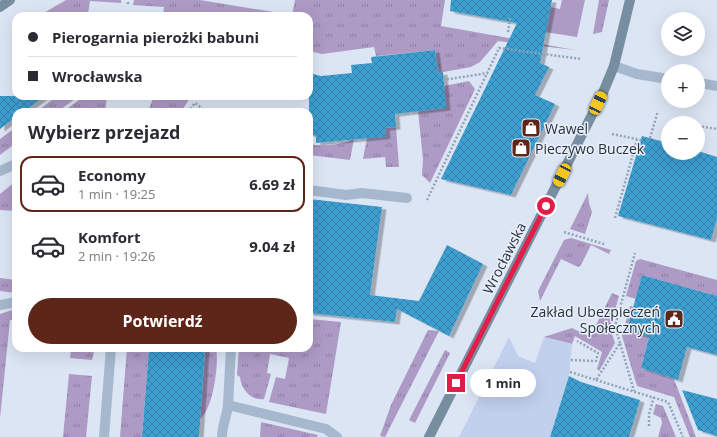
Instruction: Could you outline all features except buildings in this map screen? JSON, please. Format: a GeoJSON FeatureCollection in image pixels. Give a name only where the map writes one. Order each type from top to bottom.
{"type":"FeatureCollection","features":[{"type":"Feature","properties":{"kind":"street"},"geometry":{"type":"LineString","coordinates":[[0,7],[10,0]]}},
{"type":"Feature","properties":{"kind":"street","name":"Wrocławska"},"geometry":{"type":"LineString","coordinates":[[429,437],[594,112],[614,66],[630,0]]}},
{"type":"Feature","properties":{"kind":"street"},"geometry":{"type":"LineString","coordinates":[[614,66],[637,74],[661,78]]}},
{"type":"Feature","properties":{"kind":"street"},"geometry":{"type":"LineString","coordinates":[[705,84],[717,86]]}},
{"type":"Feature","properties":{"kind":"street"},"geometry":{"type":"LineString","coordinates":[[0,171],[12,166]]}},
{"type":"Feature","properties":{"kind":"street"},"geometry":{"type":"LineString","coordinates":[[313,191],[346,195],[362,193],[407,198]]}},
{"type":"Feature","properties":{"kind":"street"},"geometry":{"type":"LineString","coordinates":[[0,305],[12,303]]}},
{"type":"Feature","properties":{"kind":"street"},"geometry":{"type":"LineString","coordinates":[[104,437],[111,352]]}},
{"type":"Feature","properties":{"kind":"street"},"geometry":{"type":"LineString","coordinates":[[222,437],[222,428],[227,416],[231,352]]}},
{"type":"Feature","properties":{"kind":"street"},"geometry":{"type":"LineString","coordinates":[[228,405],[326,429],[337,437]]}},
{"type":"Feature","properties":{"kind":"path"},"geometry":{"type":"LineString","coordinates":[[508,32],[510,18]]}},
{"type":"Feature","properties":{"kind":"path"},"geometry":{"type":"LineString","coordinates":[[427,200],[499,48],[581,59]]}},
{"type":"Feature","properties":{"kind":"path"},"geometry":{"type":"LineString","coordinates":[[443,80],[488,72]]}},
{"type":"Feature","properties":{"kind":"path"},"geometry":{"type":"LineString","coordinates":[[191,108],[195,103],[202,108]]}},
{"type":"Feature","properties":{"kind":"path"},"geometry":{"type":"LineString","coordinates":[[650,138],[658,111]]}},
{"type":"Feature","properties":{"kind":"path"},"geometry":{"type":"LineString","coordinates":[[705,127],[717,129]]}},
{"type":"Feature","properties":{"kind":"path"},"geometry":{"type":"LineString","coordinates":[[612,134],[639,140],[614,218]]}},
{"type":"Feature","properties":{"kind":"path"},"geometry":{"type":"LineString","coordinates":[[564,232],[604,244]]}},
{"type":"Feature","properties":{"kind":"path"},"geometry":{"type":"LineString","coordinates":[[634,392],[615,326],[635,253]]}},
{"type":"Feature","properties":{"kind":"path"},"geometry":{"type":"LineString","coordinates":[[571,360],[596,361],[598,354],[577,341]]}},
{"type":"Feature","properties":{"kind":"path"},"geometry":{"type":"LineString","coordinates":[[596,380],[620,342]]}},
{"type":"Feature","properties":{"kind":"path"},"geometry":{"type":"LineString","coordinates":[[570,372],[668,402],[683,436]]}},
{"type":"Feature","properties":{"kind":"path"},"geometry":{"type":"LineString","coordinates":[[649,426],[649,414],[654,397]]}},
{"type":"Feature","properties":{"kind":"green space"},"geometry":{"type":"Polygon","coordinates":[[[66,0],[121,0],[121,3],[90,1],[88,12],[45,12],[66,0]]]}},
{"type":"Feature","properties":{"kind":"green space"},"geometry":{"type":"Polygon","coordinates":[[[134,0],[200,0],[274,12],[163,12],[164,7],[133,5],[134,0]]]}},
{"type":"Feature","properties":{"kind":"green space"},"geometry":{"type":"Polygon","coordinates":[[[295,0],[445,0],[441,26],[575,50],[498,41],[480,62],[471,67],[438,73],[435,50],[376,56],[374,47],[322,54],[313,52],[313,12],[293,12],[295,0]]]}},
{"type":"Feature","properties":{"kind":"green space"},"geometry":{"type":"Polygon","coordinates":[[[562,0],[585,0],[577,37],[545,32],[550,7],[560,9],[562,0]]]}},
{"type":"Feature","properties":{"kind":"green space"},"geometry":{"type":"Polygon","coordinates":[[[599,0],[609,0],[602,32],[593,34],[599,0]]]}},
{"type":"Feature","properties":{"kind":"green space"},"geometry":{"type":"Polygon","coordinates":[[[469,81],[475,89],[430,183],[422,175],[423,159],[418,111],[428,110],[444,86],[469,81]]]}},
{"type":"Feature","properties":{"kind":"green space"},"geometry":{"type":"Polygon","coordinates":[[[52,100],[74,100],[62,108],[41,108],[52,100]]]}},
{"type":"Feature","properties":{"kind":"green space"},"geometry":{"type":"Polygon","coordinates":[[[79,100],[106,100],[106,108],[68,108],[79,100]]]}},
{"type":"Feature","properties":{"kind":"green space"},"geometry":{"type":"Polygon","coordinates":[[[152,100],[189,100],[184,108],[149,108],[152,100]]]}},
{"type":"Feature","properties":{"kind":"green space"},"geometry":{"type":"Polygon","coordinates":[[[396,127],[399,167],[386,167],[385,157],[363,159],[367,138],[385,128],[396,127]]]}},
{"type":"Feature","properties":{"kind":"green space"},"geometry":{"type":"Polygon","coordinates":[[[12,130],[12,146],[0,155],[0,139],[12,130]]]}},
{"type":"Feature","properties":{"kind":"green space"},"geometry":{"type":"Polygon","coordinates":[[[354,139],[350,160],[313,155],[313,144],[332,145],[354,139]]]}},
{"type":"Feature","properties":{"kind":"green space"},"geometry":{"type":"Polygon","coordinates":[[[12,184],[12,211],[0,210],[0,194],[12,184]]]}},
{"type":"Feature","properties":{"kind":"green space"},"geometry":{"type":"Polygon","coordinates":[[[588,193],[592,212],[585,234],[570,229],[588,193]]]}},
{"type":"Feature","properties":{"kind":"green space"},"geometry":{"type":"Polygon","coordinates":[[[571,238],[611,250],[609,254],[591,245],[581,265],[578,267],[561,259],[540,301],[538,291],[564,240],[571,238]]]}},
{"type":"Feature","properties":{"kind":"green space"},"geometry":{"type":"Polygon","coordinates":[[[640,259],[717,280],[717,296],[642,275],[636,299],[626,296],[636,261],[640,259]]]}},
{"type":"Feature","properties":{"kind":"green space"},"geometry":{"type":"Polygon","coordinates":[[[0,278],[12,280],[12,292],[0,291],[0,278]]]}},
{"type":"Feature","properties":{"kind":"green space"},"geometry":{"type":"Polygon","coordinates":[[[612,293],[619,296],[610,328],[615,343],[599,371],[597,369],[602,352],[575,336],[572,344],[544,337],[572,328],[590,337],[612,293]]]}},
{"type":"Feature","properties":{"kind":"green space"},"geometry":{"type":"Polygon","coordinates":[[[630,306],[634,307],[649,337],[641,368],[674,379],[696,437],[690,437],[674,397],[637,386],[622,336],[630,306]]]}},
{"type":"Feature","properties":{"kind":"green space"},"geometry":{"type":"Polygon","coordinates":[[[12,310],[0,418],[0,314],[12,310]]]}},
{"type":"Feature","properties":{"kind":"green space"},"geometry":{"type":"Polygon","coordinates":[[[313,319],[341,322],[326,414],[269,402],[276,377],[285,379],[289,358],[270,354],[267,373],[271,374],[264,399],[251,396],[242,386],[240,377],[237,375],[239,352],[313,352],[313,319]]]}},
{"type":"Feature","properties":{"kind":"green space"},"geometry":{"type":"Polygon","coordinates":[[[428,330],[439,331],[385,437],[380,436],[391,405],[428,330]]]}},
{"type":"Feature","properties":{"kind":"green space"},"geometry":{"type":"Polygon","coordinates":[[[445,350],[450,353],[415,423],[409,420],[445,350]]]}},
{"type":"Feature","properties":{"kind":"green space"},"geometry":{"type":"Polygon","coordinates":[[[71,352],[94,352],[92,360],[70,358],[71,352]]]}},
{"type":"Feature","properties":{"kind":"green space"},"geometry":{"type":"Polygon","coordinates":[[[127,352],[149,352],[142,437],[120,437],[127,352]]]}},
{"type":"Feature","properties":{"kind":"green space"},"geometry":{"type":"Polygon","coordinates":[[[205,352],[217,352],[214,388],[210,403],[200,420],[205,352]]]}},
{"type":"Feature","properties":{"kind":"green space"},"geometry":{"type":"Polygon","coordinates":[[[69,374],[92,376],[86,437],[63,437],[69,374]]]}},
{"type":"Feature","properties":{"kind":"green space"},"geometry":{"type":"Polygon","coordinates":[[[656,404],[663,406],[676,437],[658,437],[662,423],[661,418],[653,414],[656,404]]]}},
{"type":"Feature","properties":{"kind":"green space"},"geometry":{"type":"Polygon","coordinates":[[[261,422],[318,435],[317,437],[260,437],[261,422]]]}},
{"type":"Feature","properties":{"kind":"shaded area"},"geometry":{"type":"Polygon","coordinates":[[[509,337],[518,356],[535,363],[544,337],[572,344],[569,376],[550,437],[459,437],[509,337]]]}},
{"type":"Feature","properties":{"kind":"place","name":"Wawel"},"geometry":{"type":"Point","coordinates":[531,128]}},
{"type":"Feature","properties":{"kind":"place","name":"Pieczywo Buczek"},"geometry":{"type":"Point","coordinates":[521,148]}},
{"type":"Feature","properties":{"kind":"place","name":"Zakład Ubezpieczeń Społecznych"},"geometry":{"type":"Point","coordinates":[674,319]}},
{"type":"Feature","properties":{"kind":"route"},"geometry":{"type":"LineString","coordinates":[[456,383],[546,206]]}}]}
